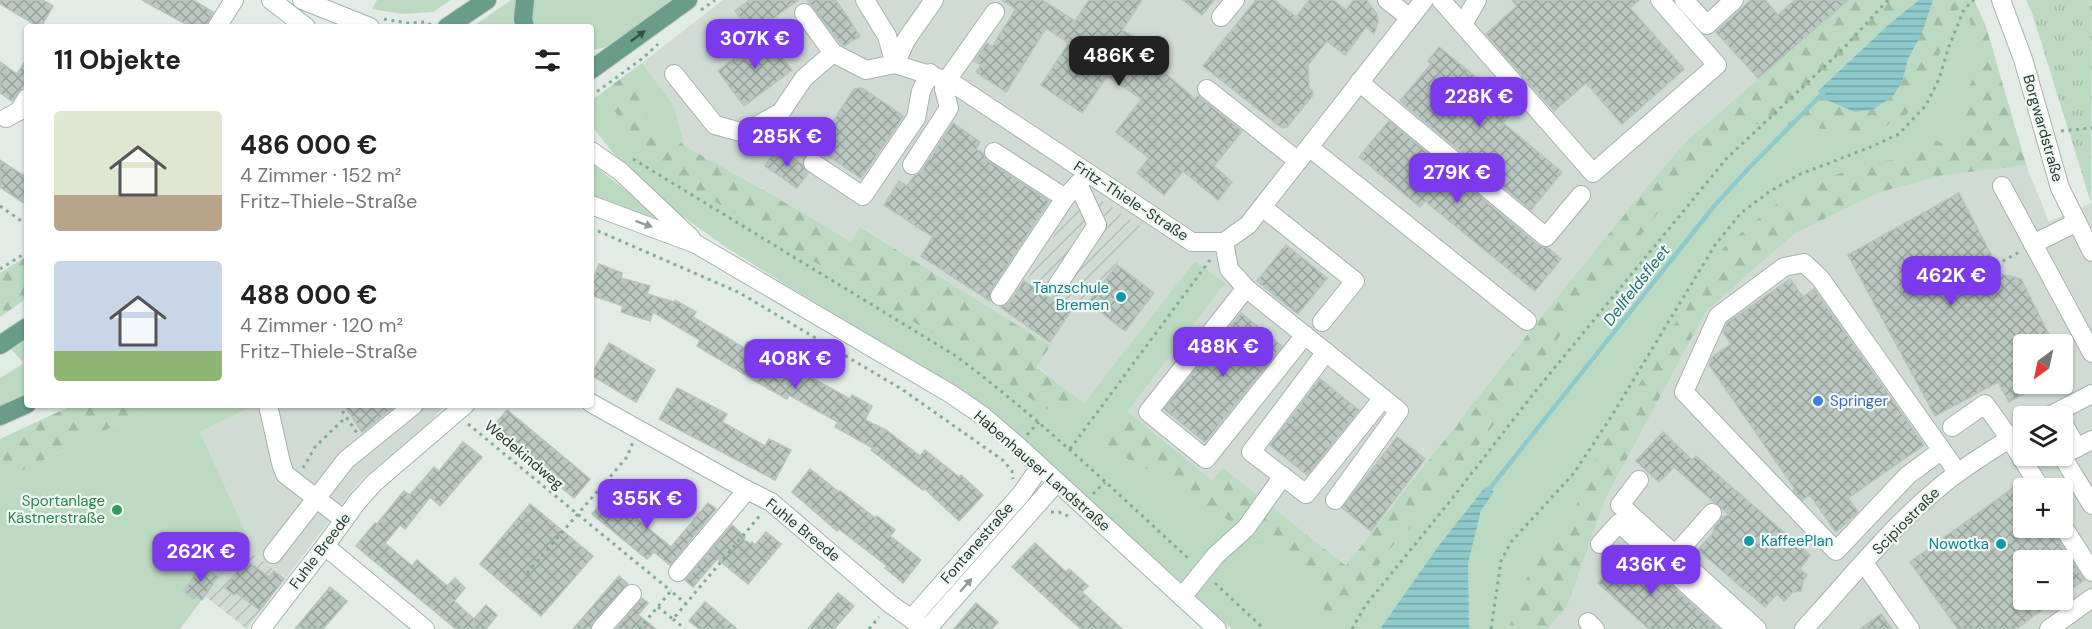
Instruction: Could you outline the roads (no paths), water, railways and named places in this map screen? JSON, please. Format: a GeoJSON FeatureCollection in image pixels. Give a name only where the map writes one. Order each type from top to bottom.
{"type":"FeatureCollection","features":[{"type":"Feature","properties":{"kind":"main road"},"geometry":{"type":"LineString","coordinates":[[451,24],[487,0]]}},
{"type":"Feature","properties":{"kind":"main road"},"geometry":{"type":"LineString","coordinates":[[524,24],[525,0]]}},
{"type":"Feature","properties":{"kind":"main road"},"geometry":{"type":"LineString","coordinates":[[600,58],[693,6]]}},
{"type":"Feature","properties":{"kind":"main road"},"geometry":{"type":"LineString","coordinates":[[0,345],[24,329]]}},
{"type":"Feature","properties":{"kind":"main road"},"geometry":{"type":"LineString","coordinates":[[0,416],[24,405]]}},
{"type":"Feature","properties":{"kind":"street"},"geometry":{"type":"LineString","coordinates":[[219,24],[234,0]]}},
{"type":"Feature","properties":{"kind":"street"},"geometry":{"type":"LineString","coordinates":[[271,0],[297,24]]}},
{"type":"Feature","properties":{"kind":"street"},"geometry":{"type":"LineString","coordinates":[[303,0],[363,24]]}},
{"type":"Feature","properties":{"kind":"street"},"geometry":{"type":"LineString","coordinates":[[865,0],[887,36],[895,64]]}},
{"type":"Feature","properties":{"kind":"street"},"geometry":{"type":"LineString","coordinates":[[1221,17],[1235,0]]}},
{"type":"Feature","properties":{"kind":"street"},"geometry":{"type":"LineString","coordinates":[[1387,0],[1410,18]]}},
{"type":"Feature","properties":{"kind":"street"},"geometry":{"type":"LineString","coordinates":[[1335,500],[1399,411],[1246,288],[1229,269],[1224,242],[1248,225],[1424,0]]}},
{"type":"Feature","properties":{"kind":"street"},"geometry":{"type":"LineString","coordinates":[[1441,0],[1593,173],[1717,65],[1660,0]]}},
{"type":"Feature","properties":{"kind":"street"},"geometry":{"type":"LineString","coordinates":[[1463,24],[1477,0]]}},
{"type":"Feature","properties":{"kind":"street"},"geometry":{"type":"LineString","coordinates":[[1684,0],[1707,25],[1734,0]]}},
{"type":"Feature","properties":{"kind":"street","name":"Borgwardstraße"},"geometry":{"type":"LineString","coordinates":[[2001,0],[2023,59],[2060,188],[2092,252]]}},
{"type":"Feature","properties":{"kind":"street"},"geometry":{"type":"LineString","coordinates":[[895,64],[906,40],[932,1]]}},
{"type":"Feature","properties":{"kind":"street"},"geometry":{"type":"LineString","coordinates":[[813,163],[863,196],[916,118],[921,91],[939,76],[995,12]]}},
{"type":"Feature","properties":{"kind":"street"},"geometry":{"type":"LineString","coordinates":[[804,13],[833,53],[866,70],[895,64]]}},
{"type":"Feature","properties":{"kind":"street"},"geometry":{"type":"LineString","coordinates":[[674,74],[715,125],[744,133],[781,112],[804,78],[833,53]]}},
{"type":"Feature","properties":{"kind":"street","name":"Fritz-Thiele-Straße"},"geometry":{"type":"LineString","coordinates":[[895,64],[939,76],[1083,178],[1192,242],[1224,242]]}},
{"type":"Feature","properties":{"kind":"street"},"geometry":{"type":"LineString","coordinates":[[912,165],[949,108],[939,76]]}},
{"type":"Feature","properties":{"kind":"street"},"geometry":{"type":"LineString","coordinates":[[1359,82],[1546,237],[1581,195]]}},
{"type":"Feature","properties":{"kind":"street"},"geometry":{"type":"LineString","coordinates":[[1207,88],[1304,154],[1527,321]]}},
{"type":"Feature","properties":{"kind":"street"},"geometry":{"type":"LineString","coordinates":[[2,120],[18,111],[24,102]]}},
{"type":"Feature","properties":{"kind":"street"},"geometry":{"type":"LineString","coordinates":[[994,152],[1065,198]]}},
{"type":"Feature","properties":{"kind":"street","name":"Habenhauser Landstraße"},"geometry":{"type":"LineString","coordinates":[[594,153],[620,171],[696,244]]}},
{"type":"Feature","properties":{"kind":"street"},"geometry":{"type":"LineString","coordinates":[[1000,296],[1065,198],[1083,178]]}},
{"type":"Feature","properties":{"kind":"street"},"geometry":{"type":"LineString","coordinates":[[1057,286],[1097,225],[1083,178]]}},
{"type":"Feature","properties":{"kind":"street"},"geometry":{"type":"LineString","coordinates":[[2001,186],[2092,353]]}},
{"type":"Feature","properties":{"kind":"street","name":"Habenhauser Landstraße"},"geometry":{"type":"LineString","coordinates":[[594,206],[696,244],[951,394],[983,416],[1217,629]]}},
{"type":"Feature","properties":{"kind":"street"},"geometry":{"type":"LineString","coordinates":[[1262,207],[1355,281],[1322,322]]}},
{"type":"Feature","properties":{"kind":"street"},"geometry":{"type":"LineString","coordinates":[[2033,244],[2077,222]]}},
{"type":"Feature","properties":{"kind":"street"},"geometry":{"type":"LineString","coordinates":[[1910,629],[1860,567],[1836,550],[1684,392],[1718,316],[1784,267],[1804,263],[1820,278],[1958,473]]}},
{"type":"Feature","properties":{"kind":"street"},"geometry":{"type":"LineString","coordinates":[[1246,288],[1148,412],[1206,459],[1305,335]]}},
{"type":"Feature","properties":{"kind":"street"},"geometry":{"type":"LineString","coordinates":[[1326,352],[1251,452],[1306,494],[1383,398]]}},
{"type":"Feature","properties":{"kind":"street"},"geometry":{"type":"LineString","coordinates":[[2073,406],[2092,394]]}},
{"type":"Feature","properties":{"kind":"street"},"geometry":{"type":"LineString","coordinates":[[1952,427],[1985,404],[2013,430]]}},
{"type":"Feature","properties":{"kind":"street","name":"Fuhle Breede"},"geometry":{"type":"LineString","coordinates":[[594,405],[771,502],[889,603],[921,625]]}},
{"type":"Feature","properties":{"kind":"street"},"geometry":{"type":"LineString","coordinates":[[269,408],[285,474],[344,520]]}},
{"type":"Feature","properties":{"kind":"street"},"geometry":{"type":"LineString","coordinates":[[273,554],[346,460],[410,408]]}},
{"type":"Feature","properties":{"kind":"street","name":"Fuhle Breede"},"geometry":{"type":"LineString","coordinates":[[261,629],[374,483],[455,408]]}},
{"type":"Feature","properties":{"kind":"street","name":"Scipiostraße"},"geometry":{"type":"LineString","coordinates":[[1804,629],[1905,519],[1958,473],[2013,437]]}},
{"type":"Feature","properties":{"kind":"street"},"geometry":{"type":"LineString","coordinates":[[1836,550],[1908,475],[1942,450]]}},
{"type":"Feature","properties":{"kind":"street"},"geometry":{"type":"LineString","coordinates":[[2073,450],[2092,505]]}},
{"type":"Feature","properties":{"kind":"street","name":"Fontanestraße"},"geometry":{"type":"LineString","coordinates":[[921,625],[1040,467]]}},
{"type":"Feature","properties":{"kind":"street"},"geometry":{"type":"LineString","coordinates":[[1182,597],[1202,571],[1246,528],[1283,476]]}},
{"type":"Feature","properties":{"kind":"street"},"geometry":{"type":"LineString","coordinates":[[1639,480],[1620,505],[1757,629]]}},
{"type":"Feature","properties":{"kind":"street","name":"Fontanestraße"},"geometry":{"type":"LineString","coordinates":[[921,625],[1057,482]]}},
{"type":"Feature","properties":{"kind":"street"},"geometry":{"type":"LineString","coordinates":[[678,572],[747,490]]}},
{"type":"Feature","properties":{"kind":"street"},"geometry":{"type":"LineString","coordinates":[[1675,555],[1712,513]]}},
{"type":"Feature","properties":{"kind":"street"},"geometry":{"type":"LineString","coordinates":[[1600,544],[1619,523],[1736,629]]}},
{"type":"Feature","properties":{"kind":"street"},"geometry":{"type":"LineString","coordinates":[[2070,538],[2092,572]]}},
{"type":"Feature","properties":{"kind":"street"},"geometry":{"type":"LineString","coordinates":[[325,546],[425,629]]}},
{"type":"Feature","properties":{"kind":"street"},"geometry":{"type":"LineString","coordinates":[[601,629],[632,594]]}},
{"type":"Feature","properties":{"kind":"street"},"geometry":{"type":"LineString","coordinates":[[2049,629],[2092,598]]}},
{"type":"Feature","properties":{"kind":"water"},"geometry":{"type":"Polygon","coordinates":[[[1919,0],[1933,0],[1922,33],[1908,59],[1902,82],[1893,96],[1874,109],[1855,112],[1824,99],[1818,91],[1886,27],[1919,0]]]}},
{"type":"Feature","properties":{"kind":"water"},"geometry":{"type":"Polygon","coordinates":[[[1486,486],[1494,492],[1481,510],[1468,563],[1469,629],[1380,629],[1440,544],[1486,486]]]}},
{"type":"Feature","properties":{"kind":"waterway","name":"Dellfeldsfleet"},"geometry":{"type":"LineString","coordinates":[[1487,492],[1715,205],[1825,91]]}},
{"type":"Feature","properties":{"kind":"place","name":"Tanzschule Bremen"},"geometry":{"type":"Point","coordinates":[1121,297]}},
{"type":"Feature","properties":{"kind":"place","name":"Springer"},"geometry":{"type":"Point","coordinates":[1818,401]}},
{"type":"Feature","properties":{"kind":"place","name":"Sportanlage Kästnerstraße"},"geometry":{"type":"Point","coordinates":[117,510]}},
{"type":"Feature","properties":{"kind":"place","name":"KaffeePlan"},"geometry":{"type":"Point","coordinates":[1749,541]}},
{"type":"Feature","properties":{"kind":"place","name":"Nowotka"},"geometry":{"type":"Point","coordinates":[2001,544]}}]}
